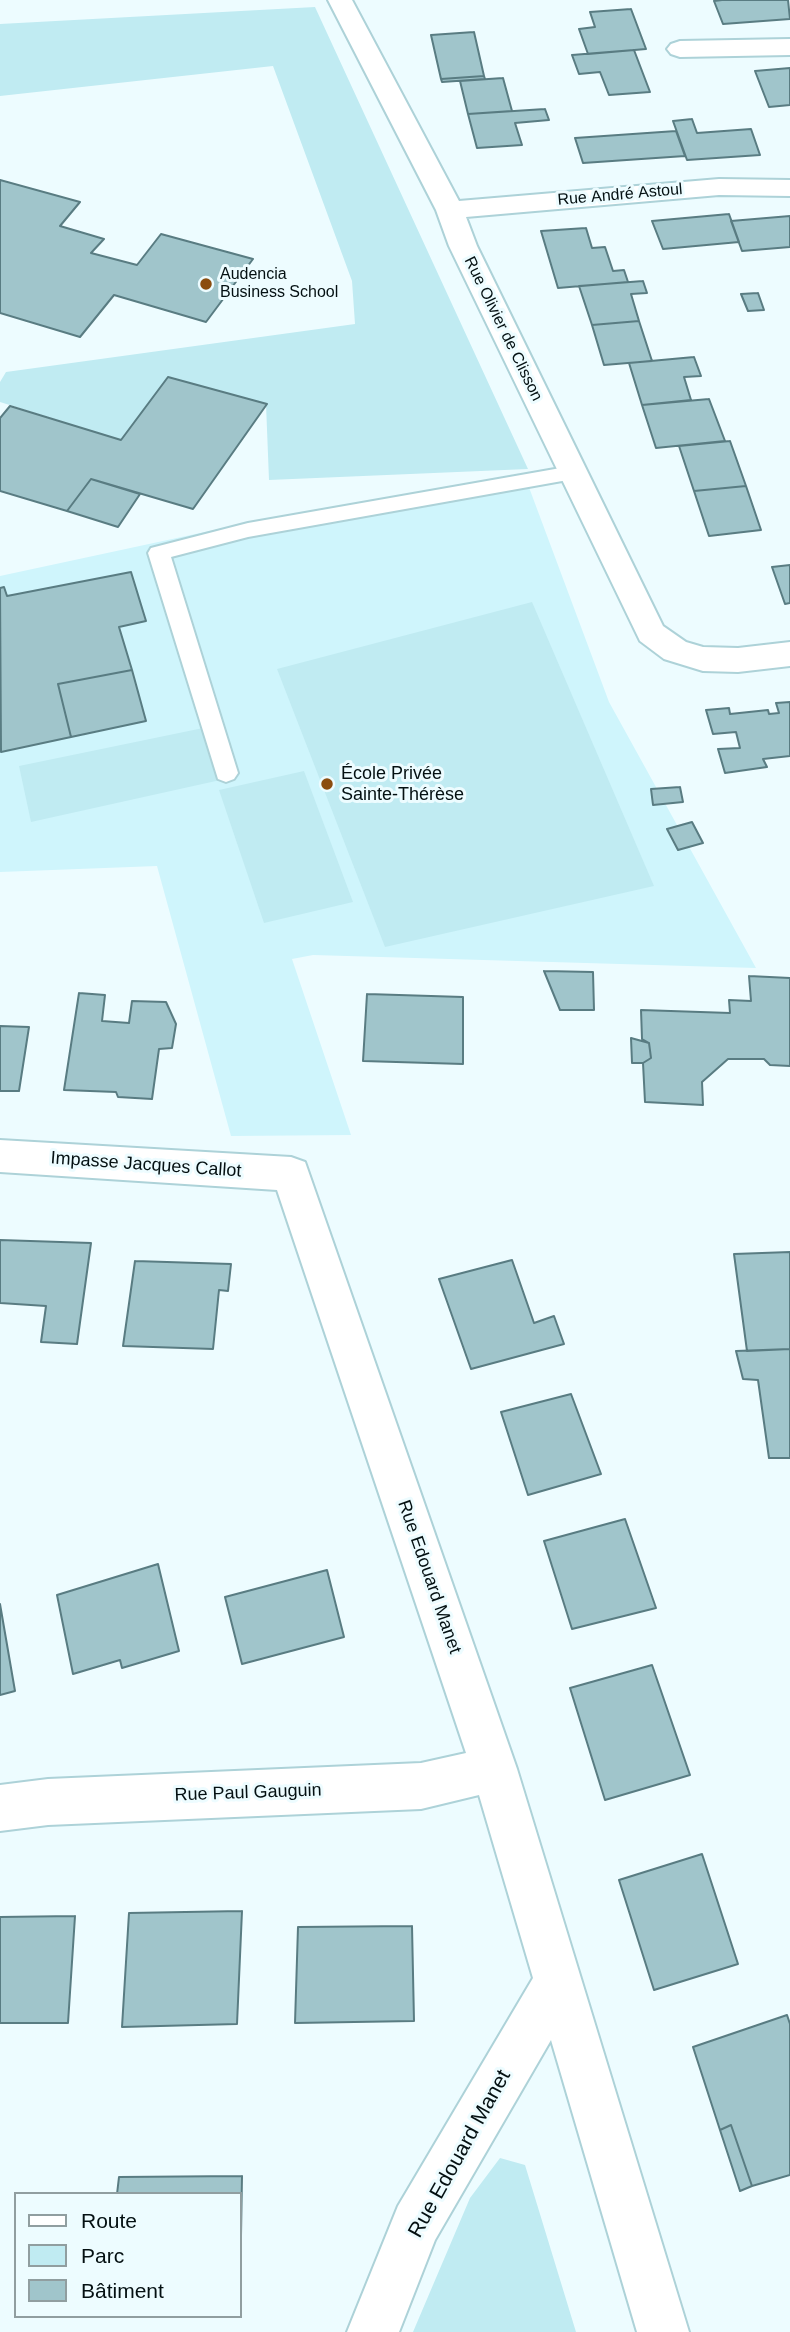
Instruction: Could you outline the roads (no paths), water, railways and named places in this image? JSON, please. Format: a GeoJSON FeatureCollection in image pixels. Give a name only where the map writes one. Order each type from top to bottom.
{"type":"FeatureCollection","features":[{"type":"Feature","properties":{"kind":"street","name":"Rue Olivier de Clisson"},"geometry":{"type":"LineString","coordinates":[[340,0],[450,210],[463,246],[651,633],[675,651],[703,659],[738,660],[790,654]]}},
{"type":"Feature","properties":{"kind":"street"},"geometry":{"type":"LineString","coordinates":[[680,48],[790,47]]}},
{"type":"Feature","properties":{"kind":"street","name":"Rue André Astoul"},"geometry":{"type":"LineString","coordinates":[[450,210],[719,187],[790,188]]}},
{"type":"Feature","properties":{"kind":"street","name":"Impasse Jacques Callot"},"geometry":{"type":"LineString","coordinates":[[0,1156],[291,1174]]}},
{"type":"Feature","properties":{"kind":"street","name":"Rue Edouard Manet"},"geometry":{"type":"LineString","coordinates":[[291,1174],[495,1769],[663,2332]]}},
{"type":"Feature","properties":{"kind":"street","name":"Rue Paul Gauguin"},"geometry":{"type":"LineString","coordinates":[[0,1808],[48,1801],[421,1786],[495,1769]]}},
{"type":"Feature","properties":{"kind":"street","name":"Rue Edouard Manet"},"geometry":{"type":"LineString","coordinates":[[373,2332],[416,2224],[558,1982]]}},
{"type":"Feature","properties":{"kind":"lane"},"geometry":{"type":"LineString","coordinates":[[226,773],[159,552],[248,530],[572,473]]}},
{"type":"Feature","properties":{"kind":"place","name":"Audencia Business School"},"geometry":{"type":"Point","coordinates":[206,284]}},
{"type":"Feature","properties":{"kind":"place","name":"École Privée Sainte-Thérèse"},"geometry":{"type":"Point","coordinates":[327,784]}}]}
